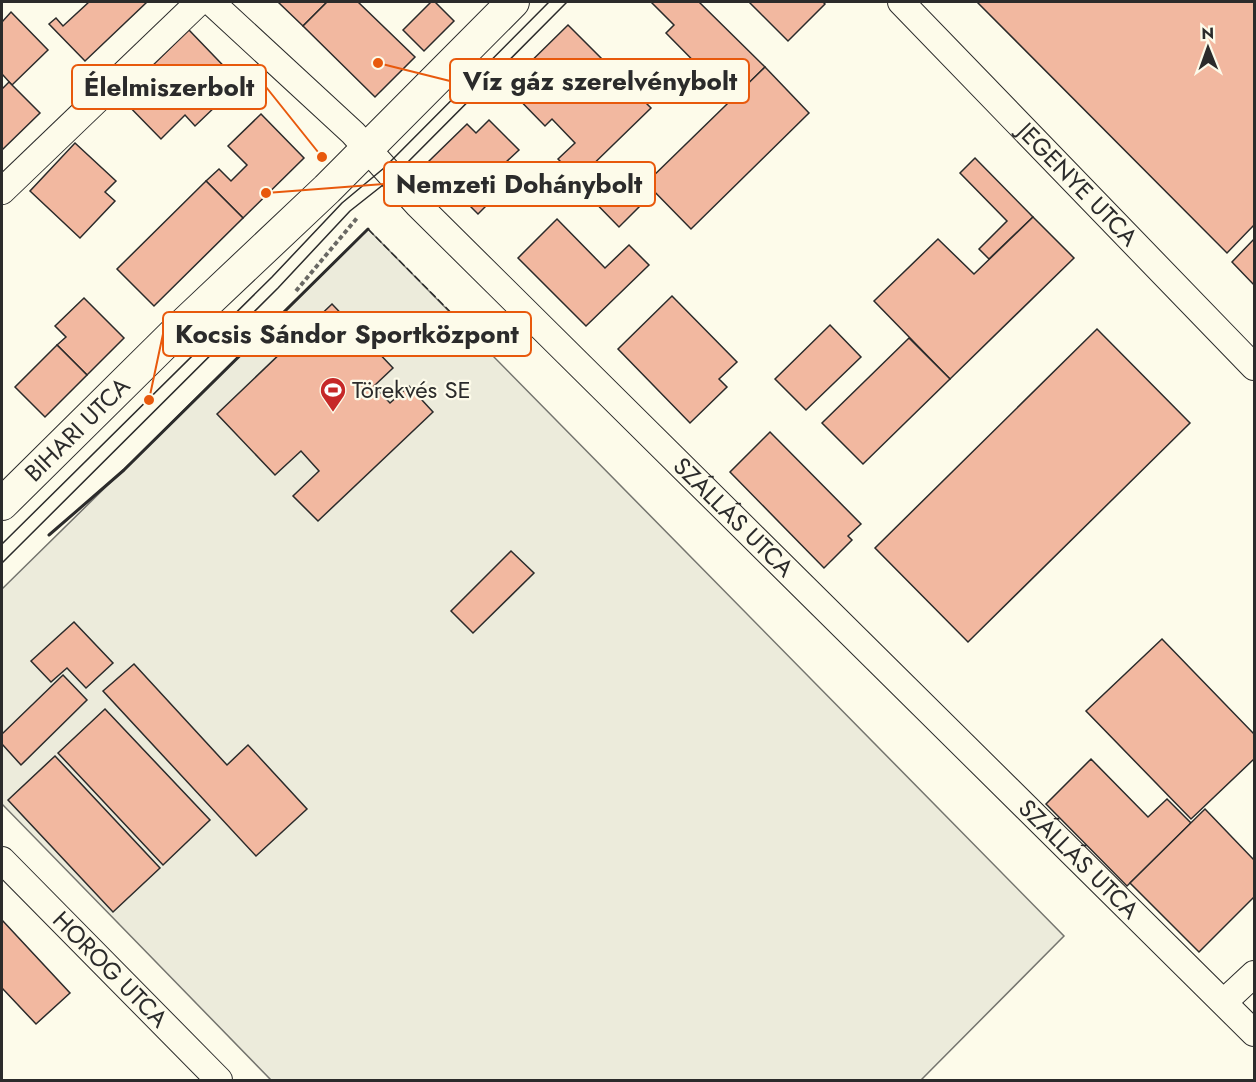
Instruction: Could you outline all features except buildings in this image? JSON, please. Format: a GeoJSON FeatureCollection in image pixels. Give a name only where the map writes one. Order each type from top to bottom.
{"type":"FeatureCollection","features":[{"type":"Feature","properties":{"kind":"street"},"geometry":{"type":"LineString","coordinates":[[2,191],[199,2]]}},
{"type":"Feature","properties":{"kind":"street","name":"SZÁLLÁS UTCA"},"geometry":{"type":"LineString","coordinates":[[212,2],[366,147],[426,214],[1225,1001],[1254,1033]]}},
{"type":"Feature","properties":{"kind":"street","name":"BIHARI UTCA"},"geometry":{"type":"LineString","coordinates":[[2,504],[174,334],[327,189],[366,147],[513,2]]}},
{"type":"Feature","properties":{"kind":"street","name":"JEGENYE UTCA"},"geometry":{"type":"LineString","coordinates":[[901,2],[1254,367]]}},
{"type":"Feature","properties":{"kind":"street","name":"HOROG UTCA"},"geometry":{"type":"LineString","coordinates":[[2,860],[219,1080]]}},
{"type":"Feature","properties":{"kind":"street"},"geometry":{"type":"LineString","coordinates":[[1225,1001],[1254,974]]}},
{"type":"Feature","properties":{"kind":"path"},"geometry":{"type":"LineString","coordinates":[[296,291],[357,218]]}},
{"type":"Feature","properties":{"kind":"shaded area"},"geometry":{"type":"Polygon","coordinates":[[[368,229],[1064,936],[921,1080],[271,1080],[2,804],[2,589],[368,229]]]}},
{"type":"Feature","properties":{"kind":"tram line"},"geometry":{"type":"LineString","coordinates":[[2,544],[272,277],[342,203],[384,168],[549,2]]}},
{"type":"Feature","properties":{"kind":"tram line"},"geometry":{"type":"LineString","coordinates":[[2,563],[278,288],[350,211],[393,177],[567,2]]}},
{"type":"Feature","properties":{"kind":"fence"},"geometry":{"type":"LineString","coordinates":[[368,229],[494,356]]}},
{"type":"Feature","properties":{"kind":"wall"},"geometry":{"type":"LineString","coordinates":[[49,535],[124,470],[368,229]]}},
{"type":"Feature","properties":{"kind":"place","name":"Víz gáz szerelvénybolt"},"geometry":{"type":"Point","coordinates":[378,63]}},
{"type":"Feature","properties":{"kind":"place","name":"Élelmiszerbolt"},"geometry":{"type":"Point","coordinates":[322,157]}},
{"type":"Feature","properties":{"kind":"place","name":"Nemzeti Dohánybolt"},"geometry":{"type":"Point","coordinates":[266,193]}},
{"type":"Feature","properties":{"kind":"place","name":"Kocsis Sándor Sportközpont"},"geometry":{"type":"Point","coordinates":[149,400]}},
{"type":"Feature","properties":{"kind":"place","name":"Törekvés SE"},"geometry":{"type":"Point","coordinates":[333,413]}}]}
